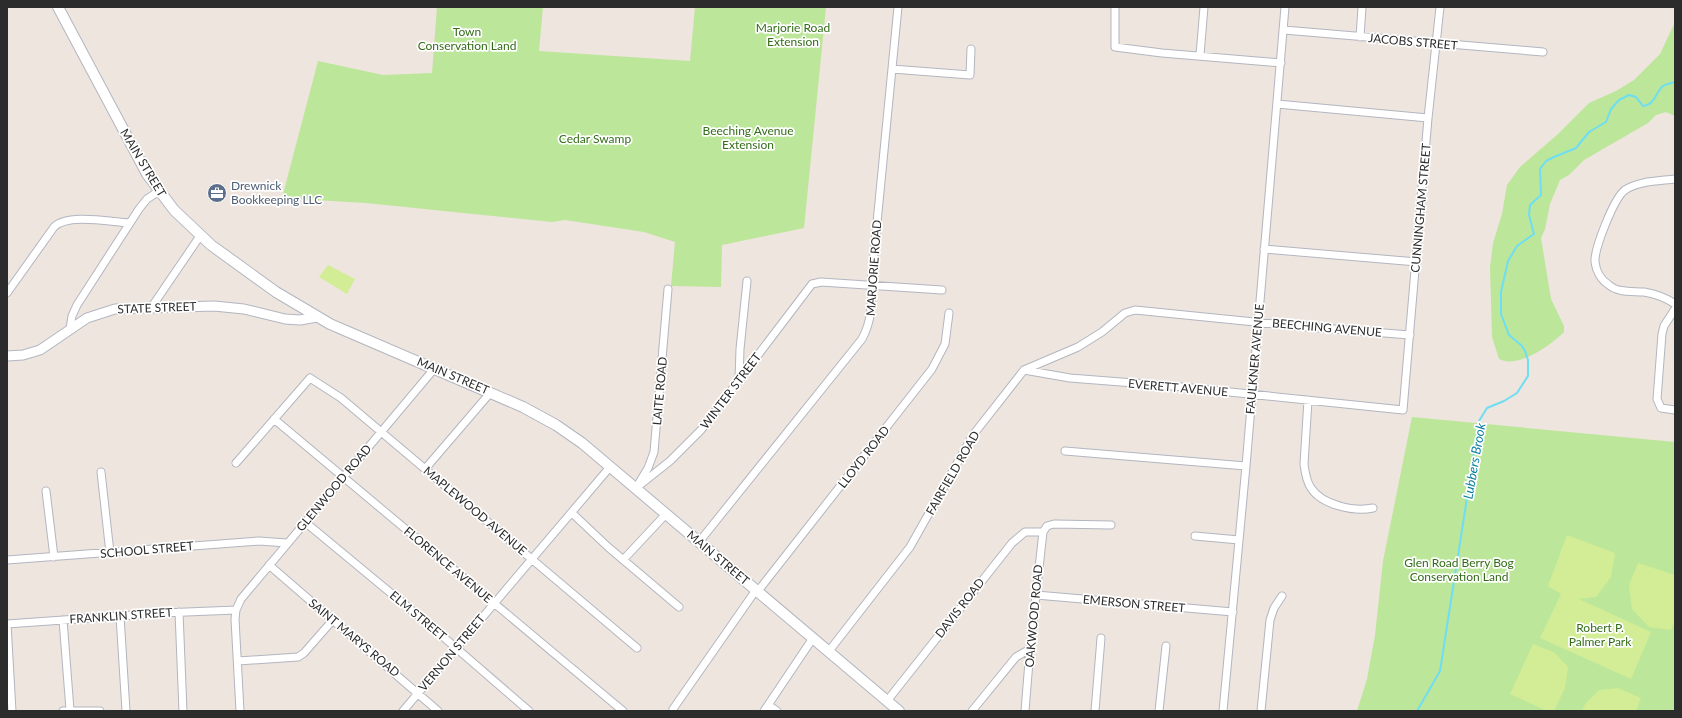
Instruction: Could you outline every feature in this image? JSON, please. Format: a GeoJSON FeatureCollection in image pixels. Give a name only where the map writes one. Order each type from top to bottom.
{"type":"FeatureCollection","features":[{"type":"Feature","properties":{"kind":"main road","name":"MAIN STREET"},"geometry":{"type":"LineString","coordinates":[[58,7],[134,151],[159,191],[174,210],[200,236],[232,262],[317,317],[346,332],[491,392],[556,425],[636,488],[899,711]]}},
{"type":"Feature","properties":{"kind":"street","name":"MARJORIE ROAD"},"geometry":{"type":"LineString","coordinates":[[699,542],[862,339],[871,319],[871,284],[898,7]]}},
{"type":"Feature","properties":{"kind":"street"},"geometry":{"type":"LineString","coordinates":[[1115,7],[1114,46],[1162,53],[1281,63]]}},
{"type":"Feature","properties":{"kind":"street"},"geometry":{"type":"LineString","coordinates":[[1200,55],[1204,7]]}},
{"type":"Feature","properties":{"kind":"street","name":"FAULKNER AVENUE"},"geometry":{"type":"LineString","coordinates":[[1223,711],[1246,466],[1285,7]]}},
{"type":"Feature","properties":{"kind":"street"},"geometry":{"type":"LineString","coordinates":[[1360,37],[1362,7]]}},
{"type":"Feature","properties":{"kind":"street","name":"CUNNINGHAM STREET"},"geometry":{"type":"LineString","coordinates":[[1403,410],[1417,262],[1428,118],[1440,7]]}},
{"type":"Feature","properties":{"kind":"street","name":"JACOBS STREET"},"geometry":{"type":"LineString","coordinates":[[1284,30],[1543,52]]}},
{"type":"Feature","properties":{"kind":"street"},"geometry":{"type":"LineString","coordinates":[[892,69],[970,76],[971,49]]}},
{"type":"Feature","properties":{"kind":"street"},"geometry":{"type":"LineString","coordinates":[[1277,104],[1428,118]]}},
{"type":"Feature","properties":{"kind":"street"},"geometry":{"type":"LineString","coordinates":[[1675,179],[1636,185],[1620,194],[1614,203],[1596,250],[1595,260],[1600,276],[1611,287],[1620,290],[1658,295],[1675,304]]}},
{"type":"Feature","properties":{"kind":"street"},"geometry":{"type":"LineString","coordinates":[[70,329],[72,316],[77,305],[129,223],[143,204],[159,191]]}},
{"type":"Feature","properties":{"kind":"street"},"geometry":{"type":"LineString","coordinates":[[7,293],[54,227],[62,221],[72,219],[129,223]]}},
{"type":"Feature","properties":{"kind":"street"},"geometry":{"type":"LineString","coordinates":[[151,308],[200,236]]}},
{"type":"Feature","properties":{"kind":"street"},"geometry":{"type":"LineString","coordinates":[[1264,248],[1417,262]]}},
{"type":"Feature","properties":{"kind":"street"},"geometry":{"type":"LineString","coordinates":[[739,379],[740,349],[747,281]]}},
{"type":"Feature","properties":{"kind":"street","name":"WINTER STREET"},"geometry":{"type":"LineString","coordinates":[[636,488],[659,470],[692,440],[810,286],[815,283],[871,284]]}},
{"type":"Feature","properties":{"kind":"street"},"geometry":{"type":"LineString","coordinates":[[871,284],[942,290]]}},
{"type":"Feature","properties":{"kind":"street","name":"LAITE ROAD"},"geometry":{"type":"LineString","coordinates":[[636,488],[645,475],[654,452],[668,289]]}},
{"type":"Feature","properties":{"kind":"street","name":"STATE STREET"},"geometry":{"type":"LineString","coordinates":[[7,356],[23,355],[40,350],[87,318],[105,312],[125,308],[223,306],[255,311],[285,319],[300,320],[317,317]]}},
{"type":"Feature","properties":{"kind":"street"},"geometry":{"type":"LineString","coordinates":[[1675,309],[1662,334],[1657,397],[1659,406],[1666,409],[1675,410]]}},
{"type":"Feature","properties":{"kind":"street","name":"BEECHING AVENUE"},"geometry":{"type":"LineString","coordinates":[[1125,313],[1135,310],[1410,335]]}},
{"type":"Feature","properties":{"kind":"street","name":"LLOYD ROAD"},"geometry":{"type":"LineString","coordinates":[[673,709],[757,591],[932,369],[945,344],[949,313]]}},
{"type":"Feature","properties":{"kind":"street","name":"FAIRFIELD ROAD"},"geometry":{"type":"LineString","coordinates":[[829,651],[910,547],[972,435],[1024,370],[1078,347],[1102,332],[1125,313]]}},
{"type":"Feature","properties":{"kind":"street","name":"GLENWOOD ROAD"},"geometry":{"type":"LineString","coordinates":[[236,610],[245,594],[434,368]]}},
{"type":"Feature","properties":{"kind":"street","name":"EVERETT AVENUE"},"geometry":{"type":"LineString","coordinates":[[1024,370],[1063,378],[1403,410]]}},
{"type":"Feature","properties":{"kind":"street","name":"MAPLEWOOD AVENUE"},"geometry":{"type":"LineString","coordinates":[[274,419],[310,378],[338,395],[637,648]]}},
{"type":"Feature","properties":{"kind":"street"},"geometry":{"type":"LineString","coordinates":[[425,469],[491,392]]}},
{"type":"Feature","properties":{"kind":"street"},"geometry":{"type":"LineString","coordinates":[[1308,400],[1304,464],[1305,473],[1310,488],[1316,494],[1333,503],[1361,510],[1373,508]]}},
{"type":"Feature","properties":{"kind":"street"},"geometry":{"type":"LineString","coordinates":[[236,463],[274,419]]}},
{"type":"Feature","properties":{"kind":"street","name":"FLORENCE AVENUE"},"geometry":{"type":"LineString","coordinates":[[274,419],[623,711]]}},
{"type":"Feature","properties":{"kind":"street"},"geometry":{"type":"LineString","coordinates":[[1065,451],[1246,466]]}},
{"type":"Feature","properties":{"kind":"street","name":"VERNON STREET"},"geometry":{"type":"LineString","coordinates":[[403,711],[610,467]]}},
{"type":"Feature","properties":{"kind":"street"},"geometry":{"type":"LineString","coordinates":[[100,472],[110,553]]}},
{"type":"Feature","properties":{"kind":"street"},"geometry":{"type":"LineString","coordinates":[[46,491],[54,557]]}},
{"type":"Feature","properties":{"kind":"street"},"geometry":{"type":"LineString","coordinates":[[572,513],[623,560],[679,607]]}},
{"type":"Feature","properties":{"kind":"street"},"geometry":{"type":"LineString","coordinates":[[623,560],[666,514]]}},
{"type":"Feature","properties":{"kind":"street","name":"ELM STREET"},"geometry":{"type":"LineString","coordinates":[[305,522],[529,711]]}},
{"type":"Feature","properties":{"kind":"street"},"geometry":{"type":"LineString","coordinates":[[1043,532],[1050,524],[1111,525]]}},
{"type":"Feature","properties":{"kind":"street","name":"DAVIS ROAD"},"geometry":{"type":"LineString","coordinates":[[887,701],[1012,542],[1025,532],[1043,532]]}},
{"type":"Feature","properties":{"kind":"street","name":"OAKWOOD ROAD"},"geometry":{"type":"LineString","coordinates":[[1025,711],[1030,649],[1043,532]]}},
{"type":"Feature","properties":{"kind":"street"},"geometry":{"type":"LineString","coordinates":[[1195,536],[1239,540]]}},
{"type":"Feature","properties":{"kind":"street","name":"SCHOOL STREET"},"geometry":{"type":"LineString","coordinates":[[7,560],[259,541],[287,543]]}},
{"type":"Feature","properties":{"kind":"street","name":"SAINT MARYS ROAD"},"geometry":{"type":"LineString","coordinates":[[269,565],[438,711]]}},
{"type":"Feature","properties":{"kind":"street","name":"EMERSON STREET"},"geometry":{"type":"LineString","coordinates":[[1036,595],[1233,612]]}},
{"type":"Feature","properties":{"kind":"street"},"geometry":{"type":"LineString","coordinates":[[1261,711],[1270,620],[1274,608],[1282,596]]}},
{"type":"Feature","properties":{"kind":"street"},"geometry":{"type":"LineString","coordinates":[[236,610],[235,624],[240,711]]}},
{"type":"Feature","properties":{"kind":"street","name":"FRANKLIN STREET"},"geometry":{"type":"LineString","coordinates":[[7,624],[179,612],[236,610]]}},
{"type":"Feature","properties":{"kind":"street"},"geometry":{"type":"LineString","coordinates":[[179,612],[183,711]]}},
{"type":"Feature","properties":{"kind":"street"},"geometry":{"type":"LineString","coordinates":[[120,616],[126,711]]}},
{"type":"Feature","properties":{"kind":"street"},"geometry":{"type":"LineString","coordinates":[[63,620],[67,711],[100,711]]}},
{"type":"Feature","properties":{"kind":"street"},"geometry":{"type":"LineString","coordinates":[[238,661],[298,657],[304,653],[332,621]]}},
{"type":"Feature","properties":{"kind":"street"},"geometry":{"type":"LineString","coordinates":[[7,624],[12,711]]}},
{"type":"Feature","properties":{"kind":"street"},"geometry":{"type":"LineString","coordinates":[[777,711],[766,708],[813,638]]}},
{"type":"Feature","properties":{"kind":"street"},"geometry":{"type":"LineString","coordinates":[[1095,711],[1101,638]]}},
{"type":"Feature","properties":{"kind":"street"},"geometry":{"type":"LineString","coordinates":[[1159,711],[1166,646]]}},
{"type":"Feature","properties":{"kind":"street"},"geometry":{"type":"LineString","coordinates":[[972,711],[1016,657],[1030,649]]}},
{"type":"Feature","properties":{"kind":"green space","name":"Cedar Swamp"},"geometry":{"type":"Polygon","coordinates":[[[437,7],[543,7],[539,51],[690,61],[695,7],[826,7],[804,228],[722,245],[721,287],[671,286],[675,242],[644,232],[565,220],[552,222],[366,203],[282,198],[318,61],[383,75],[432,73],[437,7]]]}},
{"type":"Feature","properties":{"kind":"green space"},"geometry":{"type":"Polygon","coordinates":[[[1675,22],[1675,116],[1666,112],[1656,115],[1648,123],[1584,160],[1569,175],[1560,180],[1550,204],[1545,229],[1541,238],[1551,299],[1564,326],[1564,332],[1550,344],[1524,359],[1506,361],[1499,359],[1492,337],[1490,267],[1493,243],[1502,214],[1507,185],[1520,167],[1558,134],[1589,103],[1616,91],[1634,80],[1660,54],[1675,22]]]}},
{"type":"Feature","properties":{"kind":"green space"},"geometry":{"type":"Polygon","coordinates":[[[328,265],[355,279],[347,294],[319,277],[328,265]]]}},
{"type":"Feature","properties":{"kind":"green space"},"geometry":{"type":"Polygon","coordinates":[[[1412,417],[1675,442],[1675,707],[1673,711],[1357,711],[1367,679],[1375,635],[1383,561],[1412,417]]]}},
{"type":"Feature","properties":{"kind":"green space","name":"Robert P. Palmer Park"},"geometry":{"type":"Polygon","coordinates":[[[1567,535],[1615,553],[1611,577],[1596,597],[1579,599],[1651,632],[1631,679],[1540,638],[1561,594],[1548,586],[1567,535]]]}},
{"type":"Feature","properties":{"kind":"green space"},"geometry":{"type":"Polygon","coordinates":[[[1638,563],[1675,575],[1675,619],[1671,630],[1649,627],[1632,609],[1629,585],[1638,563]]]}},
{"type":"Feature","properties":{"kind":"green space"},"geometry":{"type":"Polygon","coordinates":[[[1533,644],[1554,652],[1568,667],[1565,688],[1554,711],[1547,711],[1510,694],[1533,644]]]}},
{"type":"Feature","properties":{"kind":"green space"},"geometry":{"type":"Polygon","coordinates":[[[1618,688],[1641,698],[1636,711],[1582,711],[1585,704],[1599,690],[1618,688]]]}},
{"type":"Feature","properties":{"kind":"waterway","name":"Lubbers Brook"},"geometry":{"type":"LineString","coordinates":[[1417,711],[1440,671],[1479,421],[1487,408],[1504,401],[1517,393],[1528,376],[1528,360],[1525,351],[1522,346],[1509,335],[1501,314],[1501,292],[1508,261],[1517,246],[1534,234],[1529,215],[1530,205],[1541,195],[1540,169],[1546,161],[1576,148],[1589,132],[1606,122],[1611,109],[1619,100],[1629,95],[1636,97],[1643,106],[1647,105],[1652,101],[1663,86],[1675,82]]}},
{"type":"Feature","properties":{"kind":"place","name":"Drewnick Bookkeeping LLC"},"geometry":{"type":"Point","coordinates":[217,193]}},
{"type":"Feature","properties":{"kind":"park label","name":"Marjorie Road Extension"},"geometry":{"type":"Point","coordinates":[793,35]}},
{"type":"Feature","properties":{"kind":"park label","name":"Town Conservation Land"},"geometry":{"type":"Point","coordinates":[467,39]}},
{"type":"Feature","properties":{"kind":"park label","name":"Beeching Avenue Extension"},"geometry":{"type":"Point","coordinates":[748,138]}},
{"type":"Feature","properties":{"kind":"park label","name":"Glen Road Berry Bog Conservation Land"},"geometry":{"type":"Point","coordinates":[1459,570]}}]}
